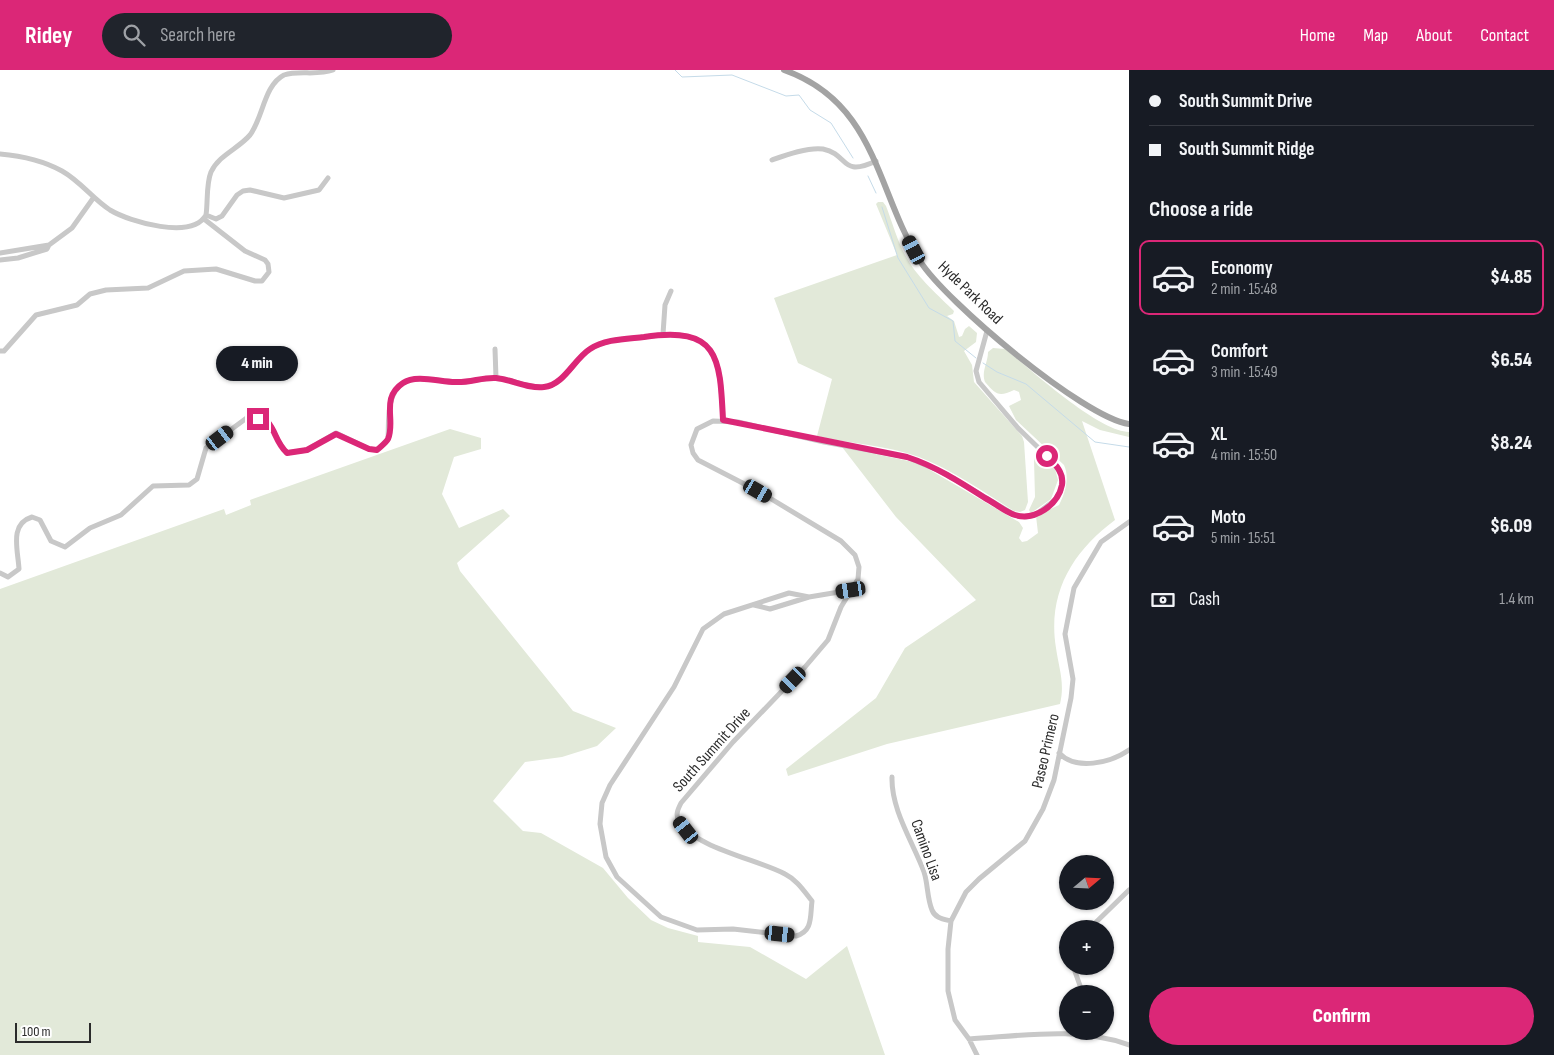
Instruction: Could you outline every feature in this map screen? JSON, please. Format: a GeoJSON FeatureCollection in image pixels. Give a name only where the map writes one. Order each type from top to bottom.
{"type":"FeatureCollection","features":[{"type":"Feature","properties":{"kind":"main road","name":"Hyde Park Road"},"geometry":{"type":"LineString","coordinates":[[784,70],[801,76],[838,105],[864,138],[876,161],[908,240],[931,277],[987,331],[1072,397],[1119,423],[1129,424]]}},
{"type":"Feature","properties":{"kind":"street"},"geometry":{"type":"LineString","coordinates":[[205,217],[211,173],[220,159],[250,134],[273,84],[282,76],[294,72],[325,73],[333,70]]}},
{"type":"Feature","properties":{"kind":"street"},"geometry":{"type":"LineString","coordinates":[[772,160],[817,149],[828,151],[853,167],[865,166],[876,161]]}},
{"type":"Feature","properties":{"kind":"street"},"geometry":{"type":"LineString","coordinates":[[0,154],[22,156],[44,162],[65,172],[111,211],[135,221],[164,228],[190,227],[205,217],[216,219],[222,216],[236,195],[243,191],[250,190],[284,198],[319,190],[328,178]]}},
{"type":"Feature","properties":{"kind":"street"},"geometry":{"type":"LineString","coordinates":[[0,252],[49,244],[72,228],[94,197]]}},
{"type":"Feature","properties":{"kind":"street"},"geometry":{"type":"LineString","coordinates":[[0,351],[4,350],[36,315],[77,306],[90,294],[106,290],[148,288],[184,271],[216,268],[255,281],[262,281],[266,277],[268,264],[265,260],[245,251],[205,217]]}},
{"type":"Feature","properties":{"kind":"street"},"geometry":{"type":"LineString","coordinates":[[0,260],[34,254],[47,249],[49,244]]}},
{"type":"Feature","properties":{"kind":"street"},"geometry":{"type":"LineString","coordinates":[[662,334],[665,305],[671,291]]}},
{"type":"Feature","properties":{"kind":"street","name":"South Summit Drive"},"geometry":{"type":"LineString","coordinates":[[809,598],[789,593],[724,614],[703,629],[674,686],[610,785],[602,803],[600,824],[606,857],[617,876],[660,917],[697,930],[733,929],[796,936],[805,934],[809,929],[812,901],[798,884],[786,874],[712,846],[686,830],[678,820],[677,811],[680,803],[733,742],[805,668],[828,640],[841,607],[858,579],[859,567],[855,555],[841,541],[758,491],[702,463],[695,457],[691,445],[697,429],[708,423],[723,420],[907,457],[932,467],[1010,512],[1030,516],[1047,508],[1055,500],[1060,490],[1062,476],[1053,462],[1018,428],[979,382],[976,371],[987,331]]}},
{"type":"Feature","properties":{"kind":"street"},"geometry":{"type":"LineString","coordinates":[[0,573],[8,577],[19,569],[17,534],[18,526],[24,520],[32,517],[40,520],[51,541],[65,547],[90,528],[121,515],[153,486],[189,485],[197,479],[206,448],[248,417],[267,421],[274,429],[278,444],[287,453],[307,450],[336,434],[369,449],[377,450],[388,439],[390,398],[403,383],[419,379],[456,382],[496,378],[534,387],[546,387],[557,383],[588,350],[601,343],[662,334],[684,334],[694,337],[712,355],[720,372],[723,420]]}},
{"type":"Feature","properties":{"kind":"street"},"geometry":{"type":"LineString","coordinates":[[495,348],[496,378]]}},
{"type":"Feature","properties":{"kind":"street","name":"Paseo Primero"},"geometry":{"type":"LineString","coordinates":[[977,1055],[969,1039],[955,1020],[948,991],[948,949],[951,920],[966,892],[978,879],[1025,841],[1033,828],[1054,780],[1073,679],[1065,634],[1074,588],[1101,542],[1129,522]]}},
{"type":"Feature","properties":{"kind":"street","name":"South Summit Drive"},"geometry":{"type":"LineString","coordinates":[[754,605],[770,608],[851,590]]}},
{"type":"Feature","properties":{"kind":"street"},"geometry":{"type":"LineString","coordinates":[[1058,753],[1070,762],[1088,763],[1117,758],[1129,750]]}},
{"type":"Feature","properties":{"kind":"street","name":"Camino Lisa"},"geometry":{"type":"LineString","coordinates":[[892,777],[892,787],[901,819],[924,874],[932,911],[939,918],[951,920]]}},
{"type":"Feature","properties":{"kind":"street"},"geometry":{"type":"LineString","coordinates":[[1098,920],[1129,890]]}},
{"type":"Feature","properties":{"kind":"street"},"geometry":{"type":"LineString","coordinates":[[969,1039],[1026,1033],[1059,1033]]}},
{"type":"Feature","properties":{"kind":"street"},"geometry":{"type":"LineString","coordinates":[[1114,1040],[1129,1045]]}},
{"type":"Feature","properties":{"kind":"green space"},"geometry":{"type":"Polygon","coordinates":[[[883,202],[886,206],[901,247],[912,267],[954,311],[953,314],[947,316],[954,321],[959,337],[962,336],[965,329],[969,326],[977,333],[976,342],[964,351],[972,365],[974,382],[1022,436],[1028,502],[1025,510],[1020,512],[1014,511],[956,475],[919,457],[881,447],[817,436],[832,379],[798,363],[774,298],[897,255],[876,204],[883,202]]]}},
{"type":"Feature","properties":{"kind":"green space"},"geometry":{"type":"Polygon","coordinates":[[[993,348],[1005,349],[1083,411],[1116,429],[1129,432],[1129,437],[1100,430],[1082,421],[1115,520],[1087,545],[1066,575],[1060,592],[1054,628],[1062,683],[1060,704],[887,744],[788,776],[786,769],[876,698],[905,648],[976,600],[896,517],[842,447],[918,463],[1019,522],[1023,528],[1019,538],[1022,542],[1027,541],[1038,533],[1036,516],[1059,505],[1066,485],[1067,475],[1064,465],[1016,420],[1009,406],[1021,400],[1019,392],[1014,390],[1005,394],[998,394],[985,382],[984,374],[988,352],[993,348]]]}},
{"type":"Feature","properties":{"kind":"green space"},"geometry":{"type":"Polygon","coordinates":[[[450,429],[481,438],[481,449],[454,457],[442,494],[459,528],[503,509],[510,516],[457,563],[460,571],[573,711],[616,728],[597,746],[562,757],[525,762],[493,801],[523,831],[541,833],[603,868],[628,898],[651,920],[668,928],[698,936],[698,942],[750,947],[806,979],[847,946],[885,1055],[0,1055],[0,589],[224,509],[226,515],[251,505],[250,500],[450,429]]]}},
{"type":"Feature","properties":{"kind":"green space"},"geometry":{"type":"Polygon","coordinates":[[[1039,452],[1055,469],[1058,480],[1051,499],[1031,513],[1029,510],[1035,497],[1034,460],[1035,455],[1039,452]]]}},
{"type":"Feature","properties":{"kind":"waterway"},"geometry":{"type":"LineString","coordinates":[[675,70],[682,77],[732,75],[786,96],[799,95],[810,110],[831,123],[853,158]]}},
{"type":"Feature","properties":{"kind":"waterway"},"geometry":{"type":"LineString","coordinates":[[868,176],[876,193]]}},
{"type":"Feature","properties":{"kind":"waterway"},"geometry":{"type":"LineString","coordinates":[[882,207],[898,258],[929,308],[953,321],[955,341],[976,358]]}},
{"type":"Feature","properties":{"kind":"waterway"},"geometry":{"type":"LineString","coordinates":[[983,363],[997,372],[1026,384],[1095,442],[1129,447]]}},
{"type":"Feature","properties":{"kind":"route"},"geometry":{"type":"LineString","coordinates":[[258,419],[267,421],[274,429],[278,444],[287,453],[307,450],[336,434],[369,449],[377,450],[388,439],[390,398],[403,383],[419,379],[456,382],[496,378],[534,387],[546,387],[557,383],[588,350],[601,343],[678,333],[694,337],[704,344],[719,366],[723,420],[767,427],[824,442],[896,454],[918,460],[1015,515],[1026,517],[1035,515],[1047,508],[1058,496],[1062,481],[1060,471],[1058,466],[1047,456]]}}]}
